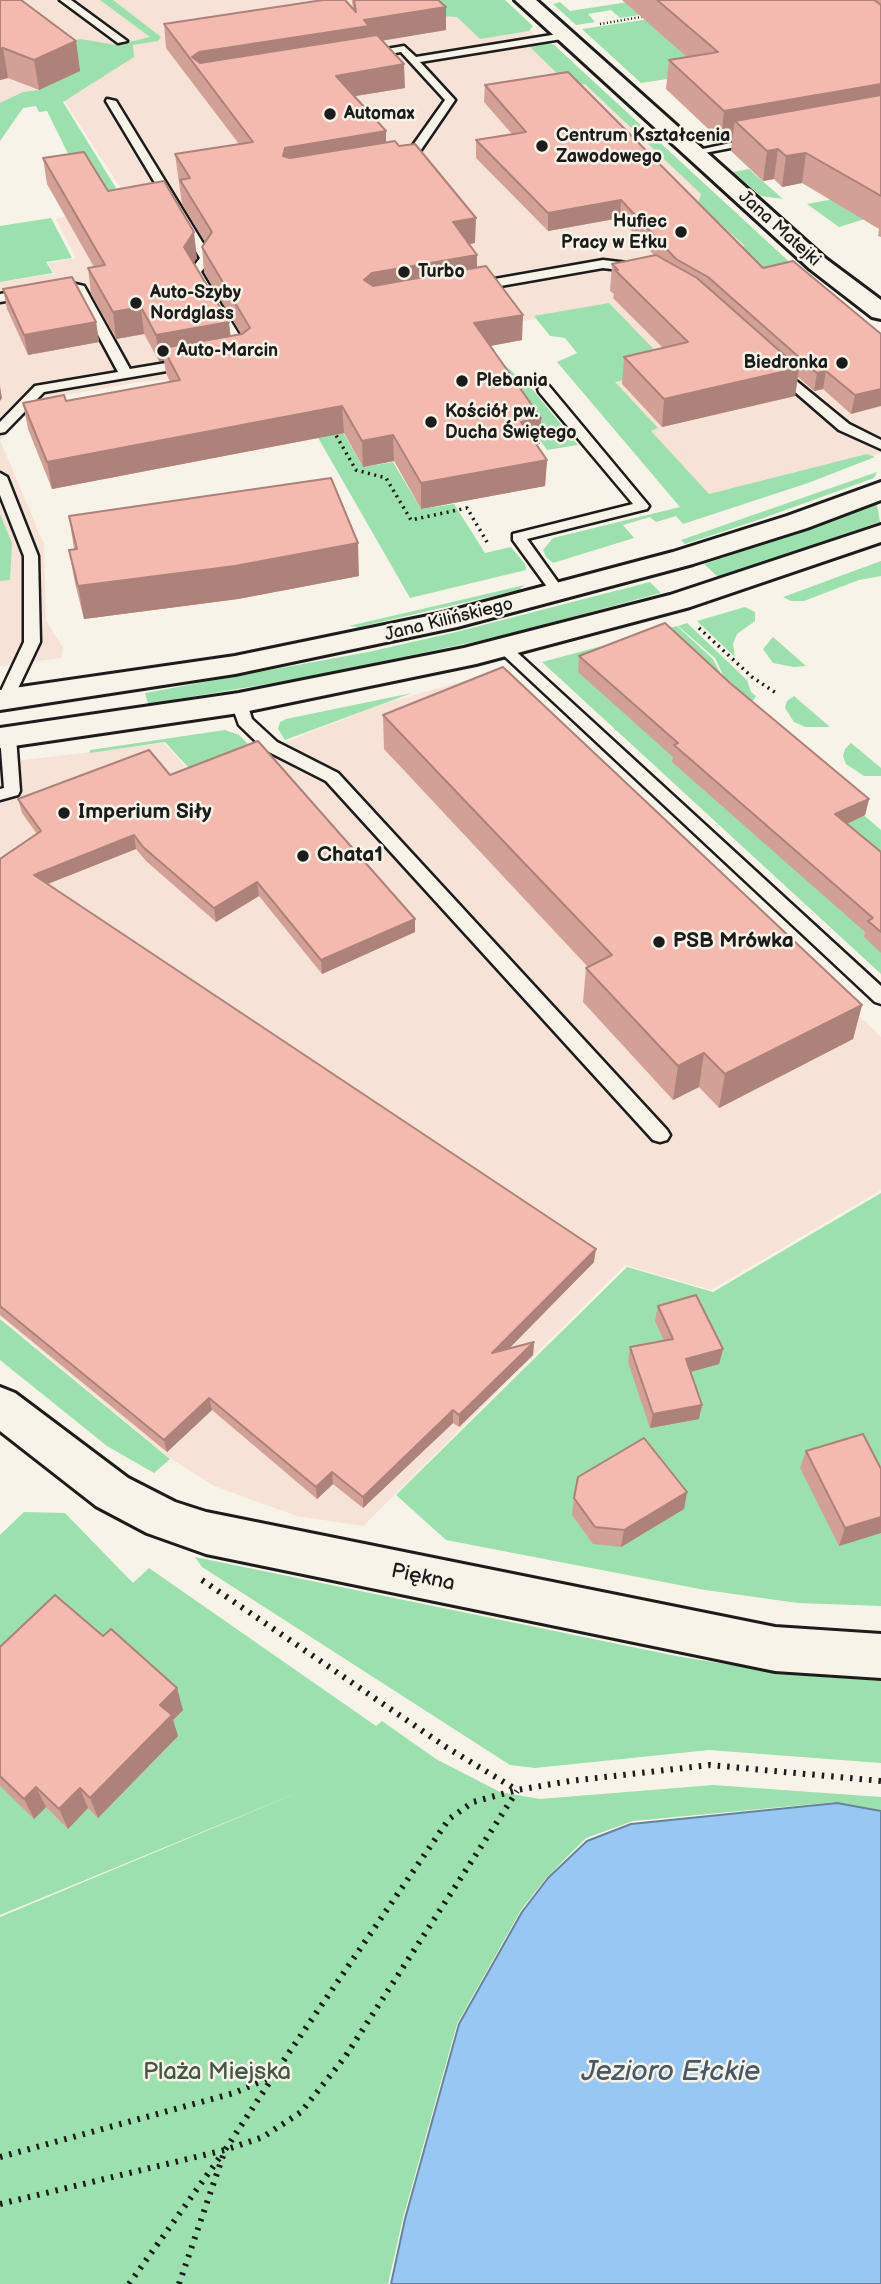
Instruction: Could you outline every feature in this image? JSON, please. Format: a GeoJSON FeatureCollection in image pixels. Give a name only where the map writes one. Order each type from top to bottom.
{"type":"FeatureCollection","features":[{"type":"Feature","properties":{"kind":"street","name":"Jana Matejki"},"geometry":{"type":"LineString","coordinates":[[525,0],[818,264],[881,312]]}},
{"type":"Feature","properties":{"kind":"street","name":"Jana Kilińskiego"},"geometry":{"type":"LineString","coordinates":[[2,699],[156,678],[329,647],[446,621],[728,544],[881,490]]}},
{"type":"Feature","properties":{"kind":"street","name":"Jana Kilińskiego"},"geometry":{"type":"LineString","coordinates":[[4,738],[239,704],[504,648],[692,597],[881,533]]}},
{"type":"Feature","properties":{"kind":"street"},"geometry":{"type":"LineString","coordinates":[[2,699],[4,738]]}},
{"type":"Feature","properties":{"kind":"street","name":"Piękna"},"geometry":{"type":"LineString","coordinates":[[0,1406],[111,1492],[163,1519],[206,1534],[775,1649],[881,1656]]}},
{"type":"Feature","properties":{"kind":"lane"},"geometry":{"type":"LineString","coordinates":[[65,0],[122,41]]}},
{"type":"Feature","properties":{"kind":"lane"},"geometry":{"type":"LineString","coordinates":[[413,60],[564,36]]}},
{"type":"Feature","properties":{"kind":"lane"},"geometry":{"type":"LineString","coordinates":[[350,58],[404,49],[450,100],[411,158],[384,162]]}},
{"type":"Feature","properties":{"kind":"lane"},"geometry":{"type":"LineString","coordinates":[[111,101],[205,258],[195,272],[244,353],[232,355]]}},
{"type":"Feature","properties":{"kind":"lane"},"geometry":{"type":"LineString","coordinates":[[694,152],[772,138]]}},
{"type":"Feature","properties":{"kind":"lane"},"geometry":{"type":"LineString","coordinates":[[454,291],[603,264],[622,265],[645,271]]}},
{"type":"Feature","properties":{"kind":"lane"},"geometry":{"type":"LineString","coordinates":[[0,298],[67,286],[80,289],[126,374]]}},
{"type":"Feature","properties":{"kind":"lane"},"geometry":{"type":"LineString","coordinates":[[0,429],[40,390],[207,359]]}},
{"type":"Feature","properties":{"kind":"lane"},"geometry":{"type":"LineString","coordinates":[[770,363],[844,427],[881,445]]}},
{"type":"Feature","properties":{"kind":"lane"},"geometry":{"type":"LineString","coordinates":[[544,389],[642,506],[517,537],[558,592]]}},
{"type":"Feature","properties":{"kind":"lane"},"geometry":{"type":"LineString","coordinates":[[0,477],[31,556],[32,642],[2,699]]}},
{"type":"Feature","properties":{"kind":"lane"},"geometry":{"type":"LineString","coordinates":[[504,648],[881,997]]}},
{"type":"Feature","properties":{"kind":"lane"},"geometry":{"type":"LineString","coordinates":[[239,704],[245,721],[271,746],[332,777],[660,1135]]}},
{"type":"Feature","properties":{"kind":"lane"},"geometry":{"type":"LineString","coordinates":[[0,796],[12,791],[4,738]]}},
{"type":"Feature","properties":{"kind":"path"},"geometry":{"type":"LineString","coordinates":[[588,25],[656,15]]}},
{"type":"Feature","properties":{"kind":"path"},"geometry":{"type":"LineString","coordinates":[[330,424],[356,470],[386,478],[411,520],[467,508],[488,544],[517,537]]}},
{"type":"Feature","properties":{"kind":"path"},"geometry":{"type":"LineString","coordinates":[[692,622],[752,677],[776,693]]}},
{"type":"Feature","properties":{"kind":"path"},"geometry":{"type":"LineString","coordinates":[[197,1577],[446,1747],[517,1790]]}},
{"type":"Feature","properties":{"kind":"path"},"geometry":{"type":"LineString","coordinates":[[129,2284],[225,2150],[449,1819],[473,1802],[517,1790],[631,1772],[710,1765],[881,1780]]}},
{"type":"Feature","properties":{"kind":"path"},"geometry":{"type":"LineString","coordinates":[[0,2204],[225,2150],[263,2137],[301,2112],[345,2057],[517,1790]]}},
{"type":"Feature","properties":{"kind":"path"},"geometry":{"type":"LineString","coordinates":[[0,2157],[234,2093],[273,2076]]}},
{"type":"Feature","properties":{"kind":"path"},"geometry":{"type":"LineString","coordinates":[[178,2284],[225,2150]]}},
{"type":"Feature","properties":{"kind":"shaded area"},"geometry":{"type":"Polygon","coordinates":[[[0,0],[498,0],[789,273],[881,350],[881,453],[709,515],[592,380],[588,309],[467,332],[43,399],[0,440],[0,282],[55,274],[48,263],[76,258],[56,219],[81,212],[108,199],[120,187],[63,99],[19,107],[0,134],[0,0]]]}},
{"type":"Feature","properties":{"kind":"shaded area"},"geometry":{"type":"Polygon","coordinates":[[[0,440],[44,544],[46,620],[63,648],[61,658],[0,666],[0,440]]]}},
{"type":"Feature","properties":{"kind":"shaded area"},"geometry":{"type":"Polygon","coordinates":[[[495,672],[881,1037],[881,1190],[711,1290],[625,1265],[363,1526],[297,1516],[214,1486],[170,1458],[0,1317],[0,763],[164,743],[195,777],[383,704],[495,672]]]}},
{"type":"Feature","properties":{"kind":"green space"},"geometry":{"type":"Polygon","coordinates":[[[100,0],[113,0],[161,37],[158,41],[133,45],[134,57],[63,102],[116,188],[109,193],[98,176],[76,170],[47,111],[39,112],[36,106],[23,108],[0,141],[0,103],[23,92],[39,90],[52,84],[34,50],[80,39],[117,45],[150,37],[100,0]]]}},
{"type":"Feature","properties":{"kind":"green space"},"geometry":{"type":"Polygon","coordinates":[[[424,0],[505,0],[533,26],[529,31],[480,39],[457,17],[439,16],[424,0]]]}},
{"type":"Feature","properties":{"kind":"green space"},"geometry":{"type":"Polygon","coordinates":[[[641,0],[668,0],[678,9],[620,18],[611,10],[588,14],[595,22],[576,25],[553,4],[560,2],[570,11],[641,0]]]}},
{"type":"Feature","properties":{"kind":"green space"},"geometry":{"type":"Polygon","coordinates":[[[828,0],[868,49],[641,83],[582,29],[676,15],[828,0]]]}},
{"type":"Feature","properties":{"kind":"green space"},"geometry":{"type":"Polygon","coordinates":[[[553,44],[797,269],[881,333],[881,353],[764,284],[727,251],[745,246],[698,204],[701,194],[585,84],[570,86],[529,46],[553,44]]]}},
{"type":"Feature","properties":{"kind":"green space"},"geometry":{"type":"Polygon","coordinates":[[[749,169],[783,199],[761,196],[733,172],[749,169]]]}},
{"type":"Feature","properties":{"kind":"green space"},"geometry":{"type":"Polygon","coordinates":[[[881,190],[865,219],[839,227],[807,204],[881,190]]]}},
{"type":"Feature","properties":{"kind":"green space"},"geometry":{"type":"Polygon","coordinates":[[[51,218],[72,258],[46,262],[53,273],[0,282],[0,226],[51,218]]]}},
{"type":"Feature","properties":{"kind":"green space"},"geometry":{"type":"Polygon","coordinates":[[[609,303],[673,369],[615,382],[658,428],[651,431],[709,494],[867,454],[875,457],[808,483],[683,524],[676,516],[656,522],[650,517],[623,525],[634,538],[553,563],[543,550],[553,538],[680,507],[557,362],[577,353],[565,338],[550,336],[534,316],[609,303]]]}},
{"type":"Feature","properties":{"kind":"green space"},"geometry":{"type":"Polygon","coordinates":[[[484,347],[532,389],[578,445],[547,450],[483,362],[320,392],[363,467],[393,462],[421,509],[454,504],[485,553],[511,547],[525,564],[526,570],[410,598],[274,361],[484,347]]]}},
{"type":"Feature","properties":{"kind":"green space"},"geometry":{"type":"Polygon","coordinates":[[[877,472],[874,478],[755,521],[685,544],[681,540],[877,472]]]}},
{"type":"Feature","properties":{"kind":"green space"},"geometry":{"type":"Polygon","coordinates":[[[877,505],[880,522],[718,577],[704,564],[877,505]]]}},
{"type":"Feature","properties":{"kind":"green space"},"geometry":{"type":"Polygon","coordinates":[[[0,514],[12,543],[10,580],[0,581],[0,514]]]}},
{"type":"Feature","properties":{"kind":"green space"},"geometry":{"type":"Polygon","coordinates":[[[881,561],[881,576],[859,580],[804,601],[791,601],[783,597],[881,561]]]}},
{"type":"Feature","properties":{"kind":"green space"},"geometry":{"type":"Polygon","coordinates":[[[650,582],[661,593],[497,637],[309,677],[148,704],[145,693],[368,652],[650,582]]]}},
{"type":"Feature","properties":{"kind":"green space"},"geometry":{"type":"Polygon","coordinates":[[[525,585],[518,590],[489,597],[359,627],[349,626],[525,585]]]}},
{"type":"Feature","properties":{"kind":"green space"},"geometry":{"type":"Polygon","coordinates":[[[745,607],[755,612],[755,621],[737,634],[733,644],[735,657],[697,621],[745,607]]]}},
{"type":"Feature","properties":{"kind":"green space"},"geometry":{"type":"Polygon","coordinates":[[[687,623],[747,680],[751,692],[756,696],[752,702],[739,707],[881,830],[881,974],[542,662],[677,626],[713,659],[736,703],[715,658],[678,626],[687,623]]]}},
{"type":"Feature","properties":{"kind":"green space"},"geometry":{"type":"Polygon","coordinates":[[[773,637],[806,666],[773,663],[763,649],[773,637]]]}},
{"type":"Feature","properties":{"kind":"green space"},"geometry":{"type":"Polygon","coordinates":[[[412,693],[285,740],[278,729],[280,722],[286,719],[412,693]]]}},
{"type":"Feature","properties":{"kind":"green space"},"geometry":{"type":"Polygon","coordinates":[[[794,696],[830,727],[805,727],[794,722],[785,708],[787,701],[794,696]]]}},
{"type":"Feature","properties":{"kind":"green space"},"geometry":{"type":"Polygon","coordinates":[[[225,730],[239,735],[258,754],[197,777],[165,742],[90,753],[90,750],[225,730]]]}},
{"type":"Feature","properties":{"kind":"green space"},"geometry":{"type":"Polygon","coordinates":[[[851,743],[881,768],[881,776],[864,776],[846,764],[843,756],[851,743]]]}},
{"type":"Feature","properties":{"kind":"green space"},"geometry":{"type":"Polygon","coordinates":[[[881,1193],[881,1606],[798,1603],[705,1590],[446,1540],[396,1495],[627,1267],[713,1292],[881,1193]]]}},
{"type":"Feature","properties":{"kind":"green space"},"geometry":{"type":"Polygon","coordinates":[[[0,1319],[170,1459],[154,1473],[107,1446],[0,1360],[0,1319]]]}},
{"type":"Feature","properties":{"kind":"green space","name":"Plaża Miejska"},"geometry":{"type":"Polygon","coordinates":[[[24,1512],[65,1513],[133,1583],[149,1568],[376,1726],[382,1721],[436,1759],[500,1792],[540,1799],[713,1785],[881,1797],[881,1811],[836,1802],[633,1821],[586,1838],[547,1877],[521,1910],[457,2024],[403,2218],[388,2284],[0,2284],[0,1917],[309,1788],[0,1915],[0,1535],[24,1512]]]}},
{"type":"Feature","properties":{"kind":"green space"},"geometry":{"type":"Polygon","coordinates":[[[195,1557],[676,1656],[786,1674],[881,1681],[881,1763],[709,1750],[535,1768],[510,1765],[202,1567],[195,1557]]]}},
{"type":"Feature","properties":{"kind":"water","name":"Jezioro Ełckie"},"geometry":{"type":"Polygon","coordinates":[[[837,1803],[881,1811],[881,2284],[391,2284],[405,2219],[459,2024],[522,1912],[548,1878],[587,1841],[631,1824],[837,1803]]]}},
{"type":"Feature","properties":{"kind":"building"},"geometry":{"type":"Polygon","coordinates":[[[0,0],[21,0],[76,41],[34,60],[0,49],[0,0]]]}},
{"type":"Feature","properties":{"kind":"building"},"geometry":{"type":"Polygon","coordinates":[[[323,0],[345,0],[356,12],[354,0],[438,0],[446,7],[364,20],[369,26],[199,52],[192,57],[200,63],[377,35],[404,64],[336,76],[386,131],[285,148],[283,156],[290,158],[395,141],[399,146],[415,144],[476,218],[453,222],[477,255],[372,273],[364,280],[373,286],[486,266],[523,315],[474,323],[541,418],[521,422],[547,460],[421,483],[393,435],[362,441],[342,406],[47,462],[23,403],[64,395],[66,401],[180,380],[163,348],[242,334],[250,328],[202,247],[212,232],[180,180],[190,178],[175,154],[253,142],[164,24],[323,0]]]}},
{"type":"Feature","properties":{"kind":"building"},"geometry":{"type":"Polygon","coordinates":[[[657,0],[874,0],[881,5],[881,84],[724,111],[669,60],[718,52],[657,0]]]}},
{"type":"Feature","properties":{"kind":"building"},"geometry":{"type":"Polygon","coordinates":[[[568,72],[763,268],[793,261],[881,334],[881,389],[855,395],[826,371],[817,373],[708,277],[676,259],[621,200],[548,213],[476,140],[526,132],[485,85],[568,72]]]}},
{"type":"Feature","properties":{"kind":"building"},"geometry":{"type":"Polygon","coordinates":[[[881,95],[881,196],[806,153],[786,156],[778,149],[767,151],[735,121],[881,95]]]}},
{"type":"Feature","properties":{"kind":"building"},"geometry":{"type":"Polygon","coordinates":[[[84,152],[108,191],[164,181],[194,232],[184,247],[229,322],[156,335],[141,307],[113,312],[88,268],[105,265],[43,158],[84,152]]]}},
{"type":"Feature","properties":{"kind":"building"},"geometry":{"type":"Polygon","coordinates":[[[656,255],[697,278],[799,368],[664,399],[624,357],[688,342],[612,264],[656,255]]]}},
{"type":"Feature","properties":{"kind":"building"},"geometry":{"type":"Polygon","coordinates":[[[72,277],[96,322],[24,335],[3,289],[72,277]]]}},
{"type":"Feature","properties":{"kind":"building"},"geometry":{"type":"Polygon","coordinates":[[[331,478],[358,543],[235,566],[78,586],[69,550],[77,549],[69,516],[331,478]]]}},
{"type":"Feature","properties":{"kind":"building"},"geometry":{"type":"Polygon","coordinates":[[[665,623],[730,683],[869,799],[835,814],[881,852],[881,932],[868,921],[873,918],[674,745],[678,743],[579,656],[665,623]]]}},
{"type":"Feature","properties":{"kind":"building","name":"PSB Mrówka"},"geometry":{"type":"Polygon","coordinates":[[[503,667],[862,1005],[725,1074],[704,1053],[678,1066],[586,968],[612,955],[383,715],[503,667]]]}},
{"type":"Feature","properties":{"kind":"building"},"geometry":{"type":"Polygon","coordinates":[[[258,741],[415,919],[321,960],[257,882],[214,908],[143,847],[134,835],[34,875],[596,1249],[492,1353],[534,1342],[459,1415],[453,1410],[363,1497],[332,1472],[316,1487],[209,1398],[164,1440],[0,1306],[0,859],[41,831],[18,799],[149,750],[170,775],[258,741]]]}},
{"type":"Feature","properties":{"kind":"building"},"geometry":{"type":"Polygon","coordinates":[[[696,1295],[723,1349],[686,1359],[702,1405],[653,1414],[630,1347],[673,1339],[658,1306],[696,1295]]]}},
{"type":"Feature","properties":{"kind":"building"},"geometry":{"type":"Polygon","coordinates":[[[863,1434],[881,1469],[881,1517],[845,1528],[806,1451],[863,1434]]]}},
{"type":"Feature","properties":{"kind":"building"},"geometry":{"type":"Polygon","coordinates":[[[644,1438],[687,1492],[624,1530],[595,1527],[574,1498],[578,1477],[644,1438]]]}},
{"type":"Feature","properties":{"kind":"building"},"geometry":{"type":"Polygon","coordinates":[[[55,1595],[103,1636],[111,1629],[177,1688],[160,1705],[172,1715],[90,1798],[80,1788],[59,1809],[36,1787],[24,1799],[0,1776],[0,1647],[55,1595]]]}},
{"type":"Feature","properties":{"kind":"place","name":"Automax"},"geometry":{"type":"Point","coordinates":[330,114]}},
{"type":"Feature","properties":{"kind":"place","name":"Centrum Kształcenia Zawodowego"},"geometry":{"type":"Point","coordinates":[542,146]}},
{"type":"Feature","properties":{"kind":"place","name":"Hufiec Pracy w Ełku"},"geometry":{"type":"Point","coordinates":[681,232]}},
{"type":"Feature","properties":{"kind":"place","name":"Turbo"},"geometry":{"type":"Point","coordinates":[404,272]}},
{"type":"Feature","properties":{"kind":"place","name":"Auto-Szyby Nordglass"},"geometry":{"type":"Point","coordinates":[136,303]}},
{"type":"Feature","properties":{"kind":"place","name":"Auto-Marcin"},"geometry":{"type":"Point","coordinates":[163,351]}},
{"type":"Feature","properties":{"kind":"place","name":"Biedronka"},"geometry":{"type":"Point","coordinates":[842,363]}},
{"type":"Feature","properties":{"kind":"place","name":"Plebania"},"geometry":{"type":"Point","coordinates":[462,381]}},
{"type":"Feature","properties":{"kind":"place","name":"Kościół pw. Ducha Świętego"},"geometry":{"type":"Point","coordinates":[431,422]}},
{"type":"Feature","properties":{"kind":"place","name":"Imperium Siły"},"geometry":{"type":"Point","coordinates":[64,813]}},
{"type":"Feature","properties":{"kind":"place","name":"Chata1"},"geometry":{"type":"Point","coordinates":[303,856]}},
{"type":"Feature","properties":{"kind":"place","name":"PSB Mrówka"},"geometry":{"type":"Point","coordinates":[659,942]}}]}
